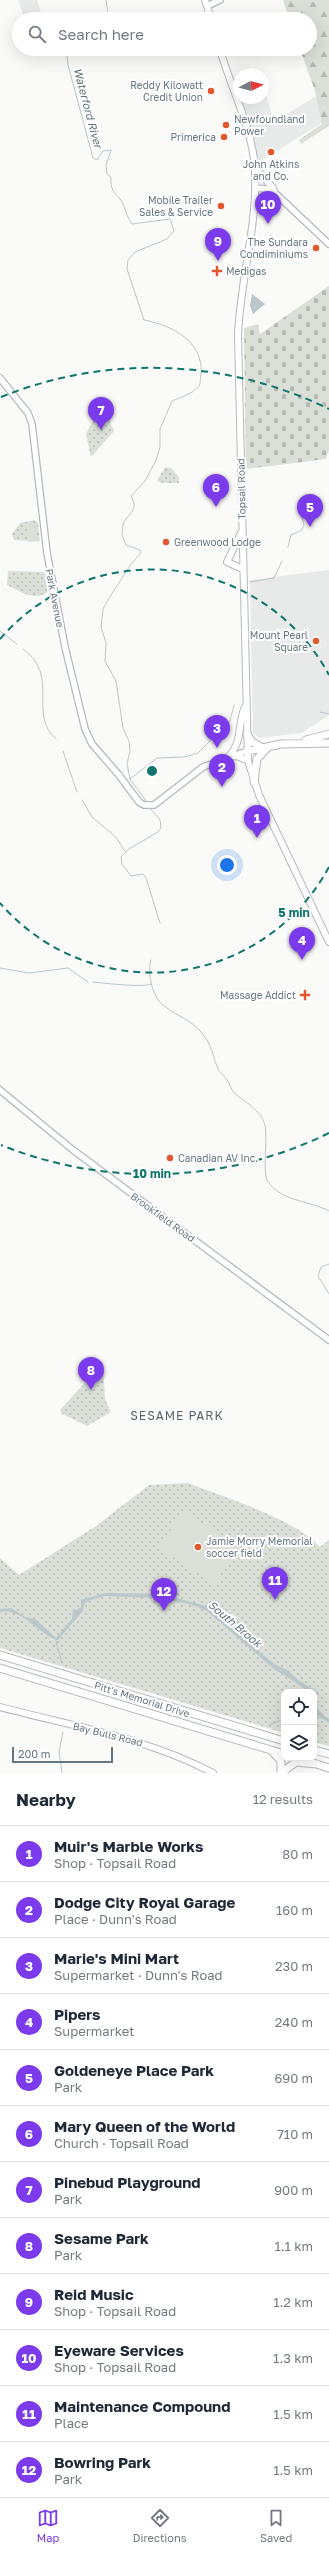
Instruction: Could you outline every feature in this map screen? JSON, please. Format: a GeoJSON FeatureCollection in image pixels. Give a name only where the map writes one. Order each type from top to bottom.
{"type":"FeatureCollection","features":[{"type":"Feature","properties":{"kind":"highway"},"geometry":{"type":"LineString","coordinates":[[247,734],[252,742],[262,747]]}},
{"type":"Feature","properties":{"kind":"highway"},"geometry":{"type":"LineString","coordinates":[[294,743],[329,734]]}},
{"type":"Feature","properties":{"kind":"highway"},"geometry":{"type":"LineString","coordinates":[[247,751],[271,745],[294,743],[329,743]]}},
{"type":"Feature","properties":{"kind":"highway"},"geometry":{"type":"LineString","coordinates":[[254,782],[257,759],[260,753],[271,745]]}},
{"type":"Feature","properties":{"kind":"highway","name":"Pitt's Memorial Drive"},"geometry":{"type":"LineString","coordinates":[[0,1655],[281,1740]]}},
{"type":"Feature","properties":{"kind":"highway","name":"Pitt's Memorial Drive"},"geometry":{"type":"LineString","coordinates":[[0,1668],[206,1729],[281,1753]]}},
{"type":"Feature","properties":{"kind":"highway"},"geometry":{"type":"LineString","coordinates":[[206,1729],[275,1753],[281,1761],[281,1773]]}},
{"type":"Feature","properties":{"kind":"highway"},"geometry":{"type":"LineString","coordinates":[[317,1751],[329,1754]]}},
{"type":"Feature","properties":{"kind":"highway"},"geometry":{"type":"LineString","coordinates":[[308,1761],[329,1768]]}},
{"type":"Feature","properties":{"kind":"highway"},"geometry":{"type":"LineString","coordinates":[[281,1773],[296,1762],[317,1764]]}},
{"type":"Feature","properties":{"kind":"main road"},"geometry":{"type":"LineString","coordinates":[[206,3],[220,0]]}},
{"type":"Feature","properties":{"kind":"main road","name":"Topsail Road"},"geometry":{"type":"LineString","coordinates":[[222,56],[248,133],[255,168],[255,188],[238,324],[248,761],[254,782],[329,942]]}},
{"type":"Feature","properties":{"kind":"main road"},"geometry":{"type":"LineString","coordinates":[[255,168],[273,188],[274,192]]}},
{"type":"Feature","properties":{"kind":"main road"},"geometry":{"type":"LineString","coordinates":[[255,188],[266,188],[274,192],[329,244]]}},
{"type":"Feature","properties":{"kind":"main road","name":"Park Avenue"},"geometry":{"type":"LineString","coordinates":[[0,378],[28,413],[32,424],[47,553],[65,648],[86,734],[92,744],[144,805],[154,805],[171,794],[190,775],[228,757]]}},
{"type":"Feature","properties":{"kind":"main road"},"geometry":{"type":"LineString","coordinates":[[242,532],[227,562],[243,569]]}},
{"type":"Feature","properties":{"kind":"main road"},"geometry":{"type":"LineString","coordinates":[[228,757],[239,741],[239,720],[246,706]]}},
{"type":"Feature","properties":{"kind":"main road"},"geometry":{"type":"LineString","coordinates":[[228,757],[247,751]]}},
{"type":"Feature","properties":{"kind":"main road"},"geometry":{"type":"LineString","coordinates":[[228,757],[241,757],[248,761]]}},
{"type":"Feature","properties":{"kind":"main road","name":"Brookfield Road"},"geometry":{"type":"LineString","coordinates":[[0,1090],[73,1150],[329,1340]]}},
{"type":"Feature","properties":{"kind":"main road","name":"Bay Bulls Road"},"geometry":{"type":"LineString","coordinates":[[0,1707],[146,1744],[182,1757],[213,1773]]}},
{"type":"Feature","properties":{"kind":"shaded area"},"geometry":{"type":"Polygon","coordinates":[[[18,0],[37,0],[41,12],[22,12],[18,0]]]}},
{"type":"Feature","properties":{"kind":"shaded area"},"geometry":{"type":"Polygon","coordinates":[[[318,95],[328,119],[258,163],[242,104],[269,104],[274,122],[318,95]]]}},
{"type":"Feature","properties":{"kind":"shaded area"},"geometry":{"type":"Polygon","coordinates":[[[252,294],[265,304],[253,314],[250,306],[252,294]]]}},
{"type":"Feature","properties":{"kind":"shaded area","name":"Mount Pearl Square"},"geometry":{"type":"Polygon","coordinates":[[[329,570],[329,715],[302,733],[259,738],[253,733],[250,580],[329,570]]]}},
{"type":"Feature","properties":{"kind":"shaded area"},"geometry":{"type":"Polygon","coordinates":[[[105,1593],[162,1594],[206,1606],[274,1664],[289,1671],[298,1680],[313,1689],[305,1689],[275,1670],[207,1611],[190,1604],[155,1598],[105,1596],[90,1600],[85,1603],[82,1612],[58,1640],[46,1634],[16,1614],[8,1611],[0,1612],[0,1609],[11,1608],[25,1617],[35,1619],[56,1638],[72,1619],[73,1609],[77,1610],[81,1607],[81,1600],[105,1593]]]}},
{"type":"Feature","properties":{"kind":"shaded area"},"geometry":{"type":"Polygon","coordinates":[[[317,1704],[322,1714],[329,1719],[329,1723],[317,1715],[317,1704]]]}},
{"type":"Feature","properties":{"kind":"green space"},"geometry":{"type":"Polygon","coordinates":[[[283,0],[329,0],[329,126],[301,144],[299,140],[322,124],[315,91],[302,56],[317,56],[317,12],[287,12],[283,0]]]}},
{"type":"Feature","properties":{"kind":"green space"},"geometry":{"type":"Polygon","coordinates":[[[329,286],[329,450],[326,459],[246,469],[244,328],[258,324],[260,334],[329,286]]]}},
{"type":"Feature","properties":{"kind":"green space"},"geometry":{"type":"Polygon","coordinates":[[[102,404],[114,431],[91,457],[86,434],[102,404]]]}},
{"type":"Feature","properties":{"kind":"green space"},"geometry":{"type":"Polygon","coordinates":[[[165,467],[171,468],[179,477],[179,483],[163,483],[157,481],[165,467]]]}},
{"type":"Feature","properties":{"kind":"green space"},"geometry":{"type":"Polygon","coordinates":[[[35,520],[38,523],[40,541],[14,540],[12,534],[20,523],[35,520]]]}},
{"type":"Feature","properties":{"kind":"green space"},"geometry":{"type":"Polygon","coordinates":[[[35,523],[37,541],[28,542],[26,524],[35,523]]]}},
{"type":"Feature","properties":{"kind":"green space"},"geometry":{"type":"Polygon","coordinates":[[[8,571],[45,572],[48,592],[43,595],[32,596],[7,585],[8,571]]]}},
{"type":"Feature","properties":{"kind":"green space","name":"SESAME PARK"},"geometry":{"type":"Polygon","coordinates":[[[103,1363],[105,1399],[111,1412],[87,1426],[62,1414],[60,1410],[103,1363]]]}},
{"type":"Feature","properties":{"kind":"green space"},"geometry":{"type":"Polygon","coordinates":[[[188,1483],[276,1518],[293,1527],[320,1547],[329,1540],[329,1746],[317,1743],[317,1689],[281,1689],[281,1732],[0,1648],[0,1558],[19,1575],[96,1526],[149,1485],[188,1483]]]}},
{"type":"Feature","properties":{"kind":"green space","name":"Jamie Morry Memorial soccer field"},"geometry":{"type":"Polygon","coordinates":[[[183,1511],[237,1546],[215,1584],[158,1548],[183,1511]]]}},
{"type":"Feature","properties":{"kind":"waterway","name":"Waterford River"},"geometry":{"type":"LineString","coordinates":[[106,0],[108,12]]}},
{"type":"Feature","properties":{"kind":"waterway","name":"Waterford River"},"geometry":{"type":"LineString","coordinates":[[67,56],[68,65],[93,158],[97,160],[103,151],[111,150],[106,165],[107,174],[111,177],[113,191],[121,200],[132,224],[170,219],[174,231],[167,239],[135,252],[128,260],[127,269],[144,320],[165,326],[184,336],[197,352],[201,362],[199,386],[190,393],[172,401],[160,429],[160,447],[156,460],[145,481],[131,496],[134,508],[123,524],[122,535],[126,545],[140,550],[141,553],[131,564],[103,609],[101,627],[106,643],[105,661],[116,681],[123,728],[129,741],[130,751],[127,764],[130,779],[147,802]]}},
{"type":"Feature","properties":{"kind":"waterway"},"geometry":{"type":"LineString","coordinates":[[288,547],[291,535],[302,530],[304,525],[302,518],[320,499]]}},
{"type":"Feature","properties":{"kind":"waterway"},"geometry":{"type":"LineString","coordinates":[[250,582],[274,578],[282,561]]}},
{"type":"Feature","properties":{"kind":"waterway"},"geometry":{"type":"LineString","coordinates":[[0,631],[17,644]]}},
{"type":"Feature","properties":{"kind":"waterway"},"geometry":{"type":"LineString","coordinates":[[23,649],[34,660],[40,671],[44,718],[48,729],[56,739]]}},
{"type":"Feature","properties":{"kind":"waterway"},"geometry":{"type":"LineString","coordinates":[[130,779],[157,758],[184,757],[198,753],[230,721],[234,705]]}},
{"type":"Feature","properties":{"kind":"waterway"},"geometry":{"type":"LineString","coordinates":[[320,712],[329,714]]}},
{"type":"Feature","properties":{"kind":"waterway"},"geometry":{"type":"LineString","coordinates":[[63,751],[77,792]]}},
{"type":"Feature","properties":{"kind":"waterway"},"geometry":{"type":"LineString","coordinates":[[82,800],[92,817],[116,837],[126,853]]}},
{"type":"Feature","properties":{"kind":"waterway","name":"Waterford River"},"geometry":{"type":"LineString","coordinates":[[149,807],[160,820],[161,828],[158,832],[129,849],[121,857],[122,864],[131,876],[143,874],[146,878],[160,923]]}},
{"type":"Feature","properties":{"kind":"waterway","name":"Waterford River"},"geometry":{"type":"LineString","coordinates":[[151,960],[151,984],[159,1001],[198,1028],[209,1044],[219,1071],[228,1081],[233,1092],[252,1107],[263,1120],[266,1131],[265,1171],[268,1182],[274,1189],[288,1197],[321,1207],[329,1211]]}},
{"type":"Feature","properties":{"kind":"waterway"},"geometry":{"type":"LineString","coordinates":[[0,968],[29,973],[68,968],[88,982]]}},
{"type":"Feature","properties":{"kind":"waterway"},"geometry":{"type":"LineString","coordinates":[[93,982],[132,985],[151,984]]}},
{"type":"Feature","properties":{"kind":"waterway","name":"Waterford River"},"geometry":{"type":"LineString","coordinates":[[329,1264],[321,1267],[318,1276],[329,1294]]}},
{"type":"Feature","properties":{"kind":"waterway"},"geometry":{"type":"LineString","coordinates":[[56,1641],[62,1663]]}},
{"type":"Feature","properties":{"kind":"waterway"},"geometry":{"type":"LineString","coordinates":[[269,1725],[281,1720]]}},
{"type":"Feature","properties":{"kind":"waterway"},"geometry":{"type":"LineString","coordinates":[[62,1773],[59,1752],[63,1732]]}},
{"type":"Feature","properties":{"kind":"place","name":"Reddy Kilowatt Credit Union"},"geometry":{"type":"Point","coordinates":[211,91]}},
{"type":"Feature","properties":{"kind":"place","name":"Newfoundland Power"},"geometry":{"type":"Point","coordinates":[226,125]}},
{"type":"Feature","properties":{"kind":"place","name":"Primerica"},"geometry":{"type":"Point","coordinates":[224,137]}},
{"type":"Feature","properties":{"kind":"place","name":"John Atkins and Co."},"geometry":{"type":"Point","coordinates":[271,152]}},
{"type":"Feature","properties":{"kind":"place","name":"Mobile Trailer Sales & Service"},"geometry":{"type":"Point","coordinates":[221,206]}},
{"type":"Feature","properties":{"kind":"place","name":"Eyeware Services"},"geometry":{"type":"Point","coordinates":[268,224]}},
{"type":"Feature","properties":{"kind":"place","name":"The Sundara Condiminiums"},"geometry":{"type":"Point","coordinates":[316,248]}},
{"type":"Feature","properties":{"kind":"place","name":"Reid Music"},"geometry":{"type":"Point","coordinates":[218,261]}},
{"type":"Feature","properties":{"kind":"place","name":"Medigas"},"geometry":{"type":"Point","coordinates":[217,271]}},
{"type":"Feature","properties":{"kind":"place","name":"Pinebud Playground"},"geometry":{"type":"Point","coordinates":[101,430]}},
{"type":"Feature","properties":{"kind":"place","name":"Mary Queen of the World"},"geometry":{"type":"Point","coordinates":[216,507]}},
{"type":"Feature","properties":{"kind":"place","name":"Goldeneye Place Park"},"geometry":{"type":"Point","coordinates":[310,527]}},
{"type":"Feature","properties":{"kind":"place","name":"Greenwood Lodge"},"geometry":{"type":"Point","coordinates":[166,542]}},
{"type":"Feature","properties":{"kind":"place","name":"Mount Pearl Square"},"geometry":{"type":"Point","coordinates":[316,641]}},
{"type":"Feature","properties":{"kind":"place","name":"Marie's Mini Mart"},"geometry":{"type":"Point","coordinates":[217,748]}},
{"type":"Feature","properties":{"kind":"place","name":"Dodge City Royal Garage"},"geometry":{"type":"Point","coordinates":[222,787]}},
{"type":"Feature","properties":{"kind":"place","name":"Muir's Marble Works"},"geometry":{"type":"Point","coordinates":[257,838]}},
{"type":"Feature","properties":{"kind":"place","name":"Pipers"},"geometry":{"type":"Point","coordinates":[302,960]}},
{"type":"Feature","properties":{"kind":"place","name":"Massage Addict"},"geometry":{"type":"Point","coordinates":[305,995]}},
{"type":"Feature","properties":{"kind":"place","name":"Canadian AV Inc."},"geometry":{"type":"Point","coordinates":[170,1158]}},
{"type":"Feature","properties":{"kind":"place","name":"Sesame Park"},"geometry":{"type":"Point","coordinates":[91,1390]}},
{"type":"Feature","properties":{"kind":"place","name":"Jamie Morry Memorial soccer field"},"geometry":{"type":"Point","coordinates":[198,1547]}},
{"type":"Feature","properties":{"kind":"place","name":"Maintenance Compound"},"geometry":{"type":"Point","coordinates":[275,1600]}},
{"type":"Feature","properties":{"kind":"place","name":"Bowring Park"},"geometry":{"type":"Point","coordinates":[164,1611]}},
{"type":"Feature","properties":{"kind":"district","name":"SESAME PARK"},"geometry":{"type":"Point","coordinates":[177,1416]}},
{"type":"Feature","properties":{"kind":"water label","name":"South Brook"},"geometry":{"type":"Point","coordinates":[235,1624]}}]}
